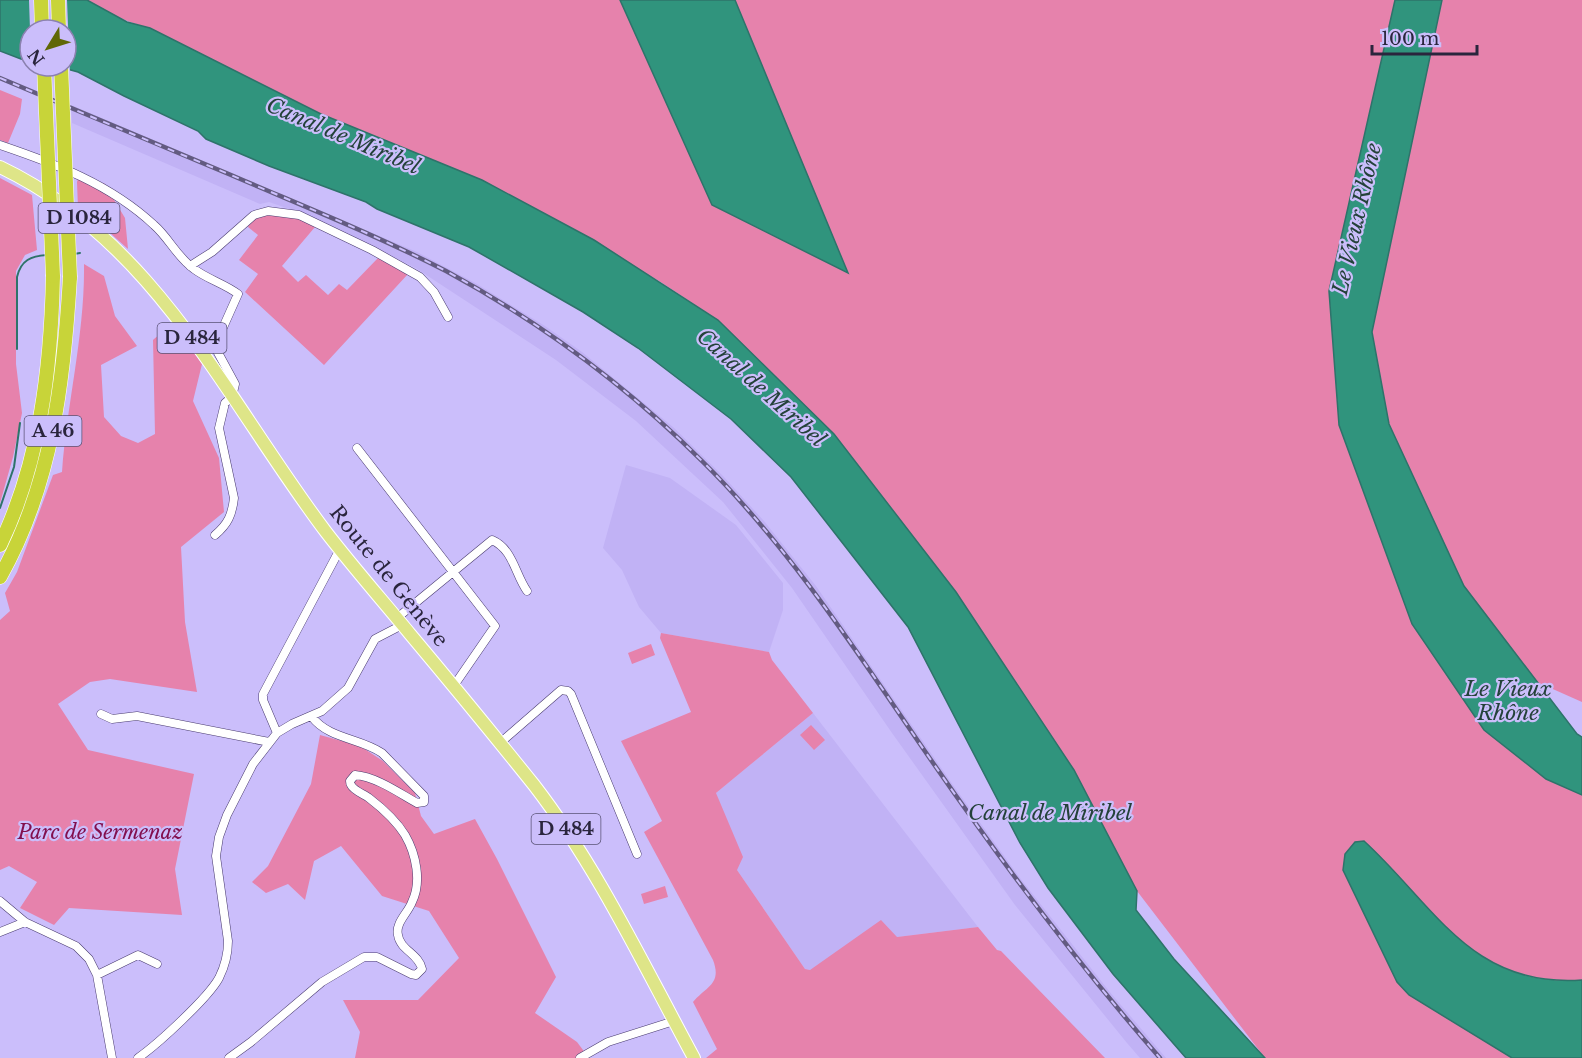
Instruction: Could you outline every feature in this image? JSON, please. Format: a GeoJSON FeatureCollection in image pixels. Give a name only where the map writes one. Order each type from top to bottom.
{"type":"FeatureCollection","features":[{"type":"Feature","properties":{"kind":"highway"},"geometry":{"type":"LineString","coordinates":[[41,0],[42,18]]}},
{"type":"Feature","properties":{"kind":"highway"},"geometry":{"type":"LineString","coordinates":[[58,0],[59,18]]}},
{"type":"Feature","properties":{"kind":"highway","name":"A 46"},"geometry":{"type":"LineString","coordinates":[[0,545],[22,492],[41,414],[48,366],[53,276],[45,78]]}},
{"type":"Feature","properties":{"kind":"highway","name":"A 46"},"geometry":{"type":"LineString","coordinates":[[0,577],[25,526],[40,485],[49,450],[64,359],[70,277],[62,78]]}},
{"type":"Feature","properties":{"kind":"main road","name":"Route de Genève"},"geometry":{"type":"LineString","coordinates":[[0,167],[53,197],[108,241],[148,282],[186,328],[286,477],[340,549],[500,743],[564,826],[694,1058]]}},
{"type":"Feature","properties":{"kind":"street"},"geometry":{"type":"LineString","coordinates":[[0,145],[78,174],[114,193],[155,225],[173,249],[190,266],[238,294],[217,341],[216,349],[235,384],[232,397],[225,403],[219,428],[232,487],[233,508],[228,523],[215,535]]}},
{"type":"Feature","properties":{"kind":"street"},"geometry":{"type":"LineString","coordinates":[[190,266],[212,252],[254,215],[262,211],[286,212],[309,219],[413,272],[429,285],[448,317]]}},
{"type":"Feature","properties":{"kind":"street"},"geometry":{"type":"LineString","coordinates":[[357,448],[495,626],[453,687]]}},
{"type":"Feature","properties":{"kind":"street"},"geometry":{"type":"LineString","coordinates":[[138,1058],[211,990],[223,970],[228,952],[228,941],[216,856],[219,837],[227,815],[253,764],[269,742],[277,733],[292,724],[322,711],[348,688],[375,639],[399,621],[489,541],[497,542],[505,549],[527,591]]}},
{"type":"Feature","properties":{"kind":"street"},"geometry":{"type":"LineString","coordinates":[[277,733],[263,700],[263,694],[340,549]]}},
{"type":"Feature","properties":{"kind":"street"},"geometry":{"type":"LineString","coordinates":[[500,743],[561,690],[568,691],[637,854]]}},
{"type":"Feature","properties":{"kind":"street"},"geometry":{"type":"LineString","coordinates":[[101,714],[112,719],[136,716],[269,742]]}},
{"type":"Feature","properties":{"kind":"street"},"geometry":{"type":"LineString","coordinates":[[229,1058],[322,982],[364,957],[377,957],[411,974],[416,975],[422,969],[419,961],[404,946],[398,935],[399,925],[412,902],[417,885],[412,852],[399,827],[369,798],[354,789],[350,785],[350,780],[355,775],[361,776],[384,785],[417,803],[424,802],[424,795],[375,748],[326,730],[312,717]]}},
{"type":"Feature","properties":{"kind":"street"},"geometry":{"type":"LineString","coordinates":[[0,901],[25,922],[76,946],[89,959],[97,975],[112,1058]]}},
{"type":"Feature","properties":{"kind":"street"},"geometry":{"type":"LineString","coordinates":[[0,932],[25,922]]}},
{"type":"Feature","properties":{"kind":"street"},"geometry":{"type":"LineString","coordinates":[[97,975],[138,956],[157,964]]}},
{"type":"Feature","properties":{"kind":"street"},"geometry":{"type":"LineString","coordinates":[[580,1058],[608,1042],[674,1021]]}},
{"type":"Feature","properties":{"kind":"shaded area"},"geometry":{"type":"Polygon","coordinates":[[[71,105],[417,252],[477,284],[582,352],[673,427],[723,476],[764,521],[816,586],[1020,878],[1109,991],[1166,1058],[1140,1058],[1127,1043],[1015,905],[792,588],[723,502],[636,421],[556,360],[414,267],[307,215],[269,202],[260,204],[72,123],[71,105]]]}},
{"type":"Feature","properties":{"kind":"shaded area"},"geometry":{"type":"Polygon","coordinates":[[[626,465],[670,478],[736,525],[783,583],[783,610],[769,652],[661,633],[639,607],[622,570],[603,548],[626,465]]]}},
{"type":"Feature","properties":{"kind":"shaded area"},"geometry":{"type":"Polygon","coordinates":[[[813,713],[978,927],[897,937],[810,970],[805,969],[737,870],[716,793],[813,713]]]}},
{"type":"Feature","properties":{"kind":"green space"},"geometry":{"type":"Polygon","coordinates":[[[87,0],[620,0],[712,205],[847,271],[735,0],[1395,0],[1329,291],[1339,425],[1412,624],[1484,730],[1546,779],[1582,795],[1582,1058],[1265,1058],[1137,891],[1074,770],[956,592],[834,434],[718,320],[659,281],[482,180],[321,114],[150,28],[117,17],[87,0]]]}},
{"type":"Feature","properties":{"kind":"green space"},"geometry":{"type":"Polygon","coordinates":[[[1442,0],[1582,0],[1582,702],[1537,682],[1464,586],[1389,424],[1372,332],[1442,0]]]}},
{"type":"Feature","properties":{"kind":"green space"},"geometry":{"type":"Polygon","coordinates":[[[0,90],[22,99],[20,114],[8,143],[0,140],[0,90]]]}},
{"type":"Feature","properties":{"kind":"green space"},"geometry":{"type":"Polygon","coordinates":[[[79,176],[99,187],[104,183],[125,218],[128,249],[78,208],[77,182],[79,176]]]}},
{"type":"Feature","properties":{"kind":"green space"},"geometry":{"type":"Polygon","coordinates":[[[0,178],[32,195],[37,250],[25,255],[16,271],[16,364],[22,413],[0,503],[0,178]]]}},
{"type":"Feature","properties":{"kind":"green space"},"geometry":{"type":"Polygon","coordinates":[[[265,214],[300,218],[315,227],[282,266],[298,282],[306,275],[328,295],[339,284],[347,290],[378,258],[408,274],[324,365],[245,292],[258,274],[239,260],[258,235],[248,227],[250,220],[265,214]]]}},
{"type":"Feature","properties":{"kind":"green space","name":"Parc de Sermenaz"},"geometry":{"type":"Polygon","coordinates":[[[84,264],[104,276],[115,316],[137,346],[101,365],[104,417],[121,436],[138,443],[155,434],[153,340],[161,334],[168,333],[181,338],[202,364],[193,401],[219,458],[224,512],[181,547],[185,622],[197,692],[110,679],[90,682],[58,704],[88,750],[194,774],[175,869],[182,915],[69,908],[54,925],[20,908],[37,882],[9,866],[0,870],[0,620],[10,611],[5,593],[17,572],[53,475],[62,472],[82,316],[84,264]]]}},
{"type":"Feature","properties":{"kind":"green space"},"geometry":{"type":"Polygon","coordinates":[[[661,633],[769,652],[772,660],[813,713],[716,793],[743,857],[737,870],[805,969],[810,970],[881,920],[897,937],[978,927],[997,950],[1001,951],[1105,1058],[706,1058],[717,1049],[693,1002],[714,980],[716,974],[713,960],[644,832],[662,821],[621,741],[691,712],[660,638],[661,633]]]}},
{"type":"Feature","properties":{"kind":"green space"},"geometry":{"type":"Polygon","coordinates":[[[651,644],[655,655],[632,664],[628,653],[651,644]]]}},
{"type":"Feature","properties":{"kind":"green space"},"geometry":{"type":"Polygon","coordinates":[[[811,725],[825,740],[814,750],[800,735],[811,725]]]}},
{"type":"Feature","properties":{"kind":"green space"},"geometry":{"type":"Polygon","coordinates":[[[320,735],[360,746],[383,761],[415,793],[421,816],[434,834],[475,819],[556,977],[535,1013],[577,1042],[589,1058],[355,1058],[360,1032],[343,1000],[418,1000],[459,958],[429,911],[382,896],[341,846],[314,861],[305,900],[288,884],[266,893],[252,882],[268,866],[311,784],[320,735]]]}},
{"type":"Feature","properties":{"kind":"green space"},"geometry":{"type":"Polygon","coordinates":[[[665,886],[668,897],[644,904],[641,894],[665,886]]]}},
{"type":"Feature","properties":{"kind":"water","name":"Canal de Miribel"},"geometry":{"type":"Polygon","coordinates":[[[0,0],[87,0],[127,22],[150,28],[321,114],[482,180],[594,240],[718,320],[834,434],[956,592],[1074,770],[1137,891],[1136,910],[1174,959],[1265,1058],[1186,1058],[1113,974],[1048,888],[1020,843],[908,627],[791,477],[731,419],[638,348],[583,312],[469,247],[377,209],[366,202],[269,166],[206,139],[198,131],[78,72],[78,18],[18,18],[18,58],[0,51],[0,0]]]}},
{"type":"Feature","properties":{"kind":"water"},"geometry":{"type":"Polygon","coordinates":[[[620,0],[735,0],[848,273],[712,205],[620,0]]]}},
{"type":"Feature","properties":{"kind":"water","name":"Le Vieux Rhône"},"geometry":{"type":"Polygon","coordinates":[[[1395,0],[1442,0],[1372,332],[1389,424],[1464,586],[1577,734],[1582,737],[1582,795],[1546,779],[1484,730],[1412,624],[1339,425],[1329,291],[1395,0]]]}},
{"type":"Feature","properties":{"kind":"water"},"geometry":{"type":"Polygon","coordinates":[[[1364,841],[1435,916],[1483,957],[1511,971],[1544,979],[1582,980],[1582,1058],[1512,1058],[1409,995],[1397,982],[1343,870],[1345,854],[1355,842],[1364,841]]]}},
{"type":"Feature","properties":{"kind":"pier"},"geometry":{"type":"Polygon","coordinates":[[[29,0],[67,0],[68,18],[30,18],[29,0]]]}},
{"type":"Feature","properties":{"kind":"waterway"},"geometry":{"type":"LineString","coordinates":[[74,254],[80,253]]}},
{"type":"Feature","properties":{"kind":"waterway"},"geometry":{"type":"LineString","coordinates":[[17,349],[17,277],[21,267],[28,260],[36,256],[47,255]]}},
{"type":"Feature","properties":{"kind":"waterway"},"geometry":{"type":"LineString","coordinates":[[0,508],[14,467],[20,423]]}},
{"type":"Feature","properties":{"kind":"railway"},"geometry":{"type":"LineString","coordinates":[[0,78],[339,221],[446,271],[549,334],[644,407],[703,462],[766,531],[796,568],[1013,875],[1099,986],[1160,1058]]}}]}
